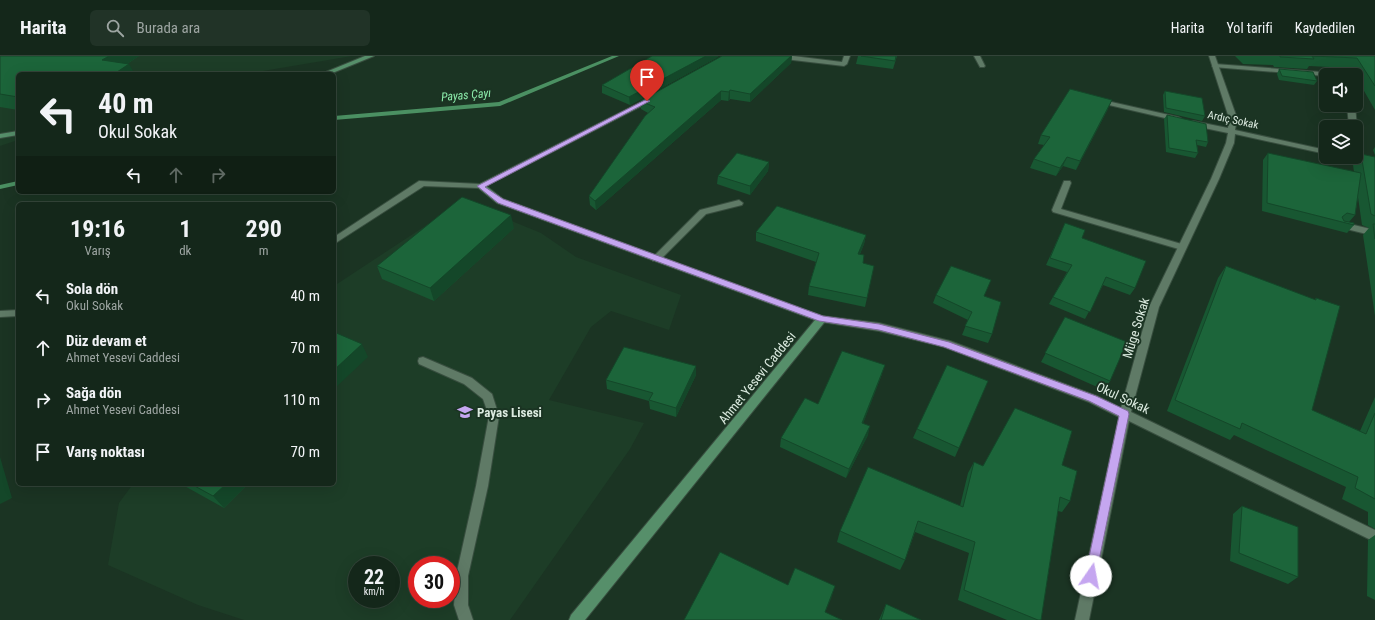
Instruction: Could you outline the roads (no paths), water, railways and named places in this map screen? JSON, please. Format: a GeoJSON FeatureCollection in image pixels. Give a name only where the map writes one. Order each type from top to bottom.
{"type":"FeatureCollection","features":[{"type":"Feature","properties":{"kind":"street"},"geometry":{"type":"LineString","coordinates":[[329,72],[371,56]]}},
{"type":"Feature","properties":{"kind":"street"},"geometry":{"type":"LineString","coordinates":[[776,56],[844,64],[847,56]]}},
{"type":"Feature","properties":{"kind":"street"},"geometry":{"type":"LineString","coordinates":[[977,56],[982,66]]}},
{"type":"Feature","properties":{"kind":"street"},"geometry":{"type":"LineString","coordinates":[[1213,61],[1319,73]]}},
{"type":"Feature","properties":{"kind":"street","name":"Müge Sokak"},"geometry":{"type":"LineString","coordinates":[[1082,620],[1124,414],[1154,307],[1215,179],[1230,143],[1233,118],[1213,61]]}},
{"type":"Feature","properties":{"kind":"street"},"geometry":{"type":"LineString","coordinates":[[336,240],[422,183],[480,186],[661,94]]}},
{"type":"Feature","properties":{"kind":"street","name":"Ardıç Sokak"},"geometry":{"type":"LineString","coordinates":[[1088,99],[1319,150]]}},
{"type":"Feature","properties":{"kind":"street"},"geometry":{"type":"LineString","coordinates":[[0,136],[16,133]]}},
{"type":"Feature","properties":{"kind":"street"},"geometry":{"type":"LineString","coordinates":[[1363,161],[1375,164]]}},
{"type":"Feature","properties":{"kind":"street"},"geometry":{"type":"LineString","coordinates":[[1066,183],[1056,210],[1182,247]]}},
{"type":"Feature","properties":{"kind":"street"},"geometry":{"type":"LineString","coordinates":[[480,186],[500,201],[822,319]]}},
{"type":"Feature","properties":{"kind":"street"},"geometry":{"type":"LineString","coordinates":[[656,258],[703,212],[739,203]]}},
{"type":"Feature","properties":{"kind":"street"},"geometry":{"type":"LineString","coordinates":[[1341,225],[1375,233]]}},
{"type":"Feature","properties":{"kind":"street"},"geometry":{"type":"LineString","coordinates":[[0,314],[16,312]]}},
{"type":"Feature","properties":{"kind":"street","name":"Okul Sokak"},"geometry":{"type":"LineString","coordinates":[[822,319],[879,327],[946,344],[1093,399],[1375,536]]}},
{"type":"Feature","properties":{"kind":"street","name":"Ahmet Yesevi Caddesi"},"geometry":{"type":"LineString","coordinates":[[576,620],[822,319]]}},
{"type":"Feature","properties":{"kind":"street"},"geometry":{"type":"LineString","coordinates":[[423,361],[468,381],[488,397],[494,416],[482,486],[462,576],[461,605],[466,620]]}},
{"type":"Feature","properties":{"kind":"waterway","name":"Payas Çayı"},"geometry":{"type":"LineString","coordinates":[[336,118],[500,104],[616,56]]}},
{"type":"Feature","properties":{"kind":"waterway","name":"Payas Çayı"},"geometry":{"type":"LineString","coordinates":[[0,187],[16,183]]}},
{"type":"Feature","properties":{"kind":"place","name":"Payas Lisesi"},"geometry":{"type":"Point","coordinates":[465,412]}}]}
